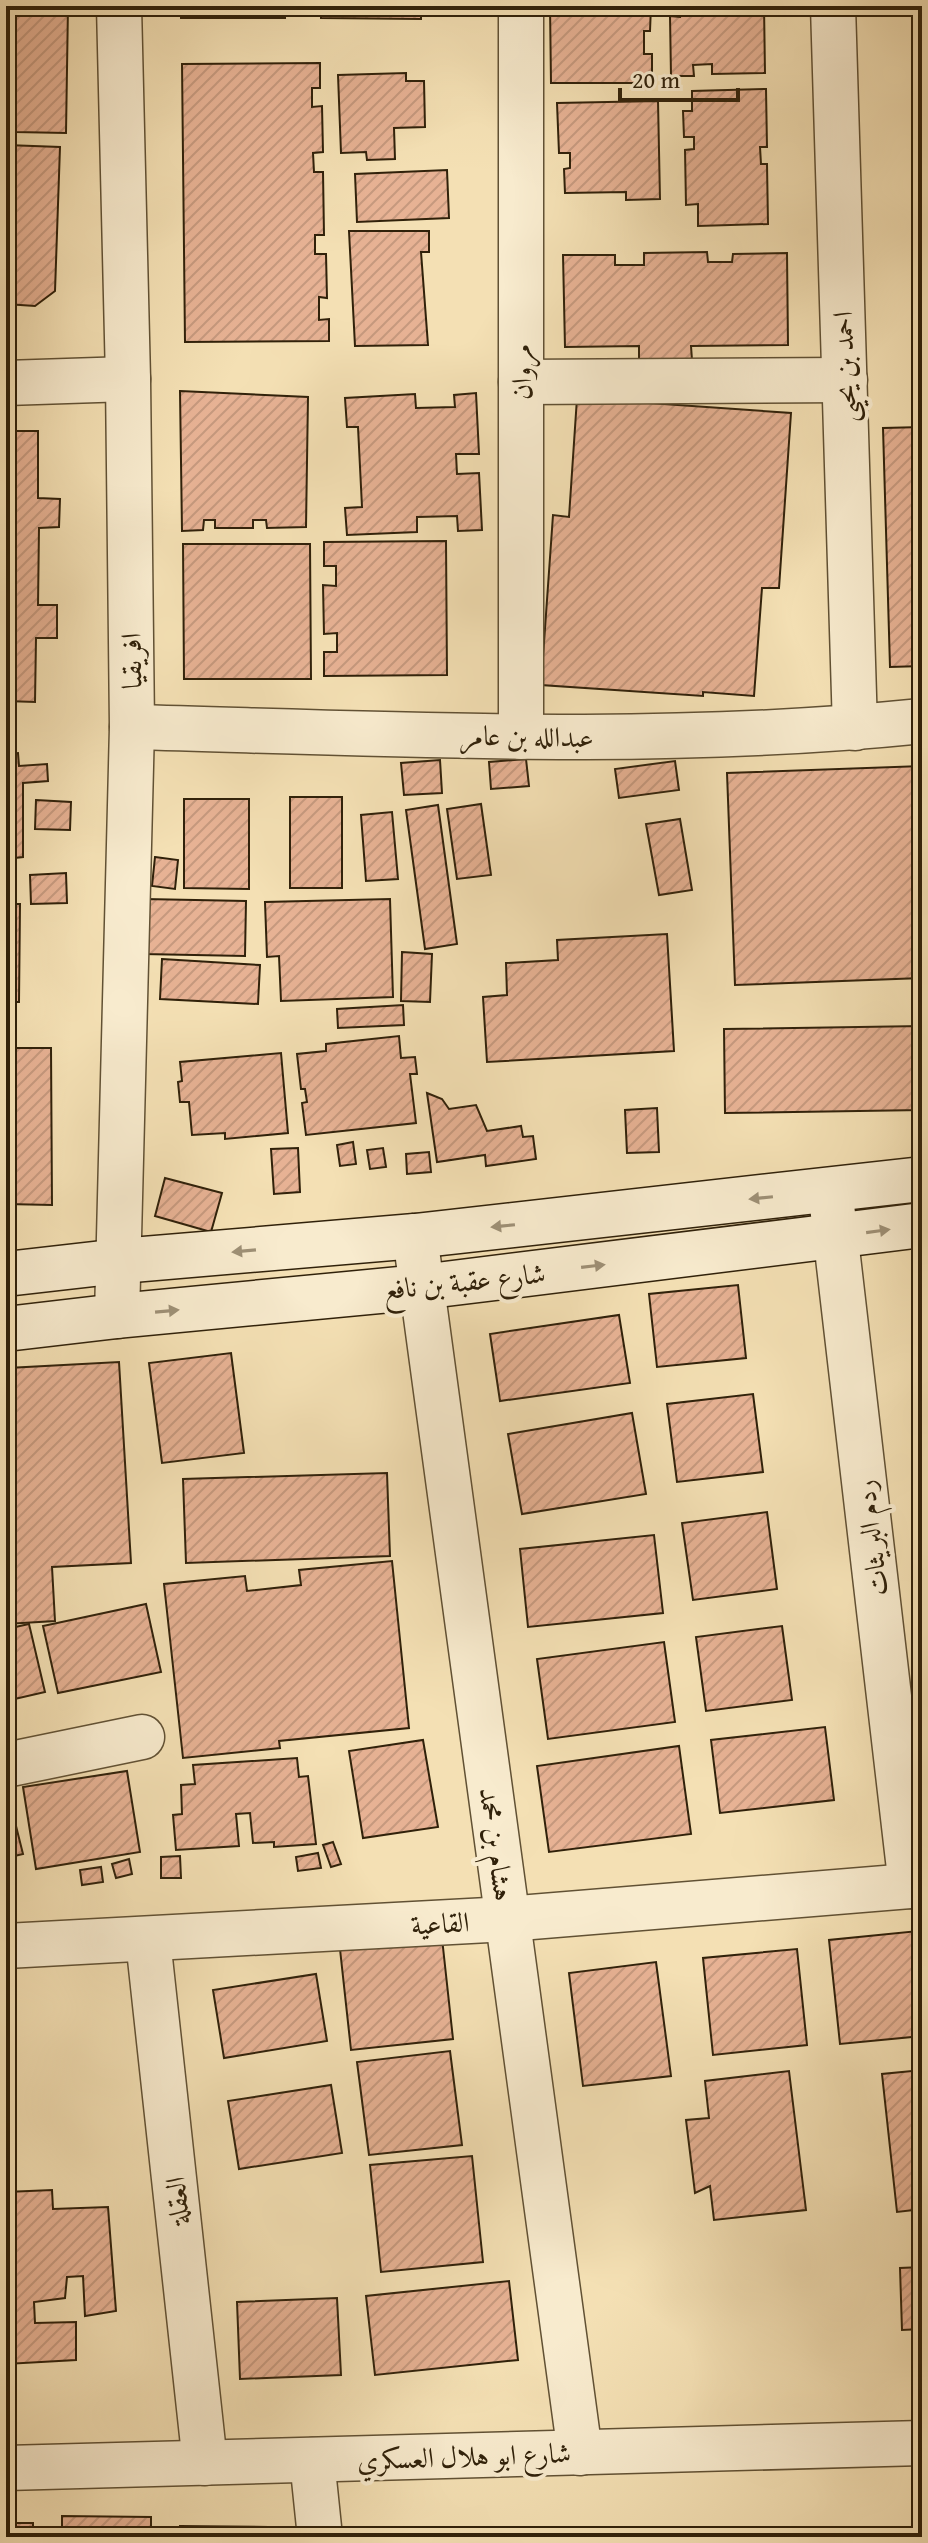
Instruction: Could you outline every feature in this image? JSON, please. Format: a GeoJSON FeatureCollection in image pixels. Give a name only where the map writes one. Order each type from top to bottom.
{"type":"FeatureCollection","features":[{"type":"Feature","properties":{"kind":"street","name":"افريقيا"},"geometry":{"type":"LineString","coordinates":[[117,1316],[132,727],[119,6]]}},
{"type":"Feature","properties":{"kind":"street","name":"مروان"},"geometry":{"type":"LineString","coordinates":[[521,6],[521,737]]}},
{"type":"Feature","properties":{"kind":"street","name":"احمد بن يحيى"},"geometry":{"type":"LineString","coordinates":[[833,6],[855,728]]}},
{"type":"Feature","properties":{"kind":"street"},"geometry":{"type":"LineString","coordinates":[[6,383],[128,379]]}},
{"type":"Feature","properties":{"kind":"street"},"geometry":{"type":"LineString","coordinates":[[521,382],[845,380]]}},
{"type":"Feature","properties":{"kind":"street","name":"عبدالله بن عامر"},"geometry":{"type":"LineString","coordinates":[[132,727],[521,737],[693,737],[922,721]]}},
{"type":"Feature","properties":{"kind":"street","name":"شارع عقبة بن نافع"},"geometry":{"type":"LineString","coordinates":[[6,1274],[415,1236],[922,1179]]}},
{"type":"Feature","properties":{"kind":"street","name":"ردم البريثات"},"geometry":{"type":"LineString","coordinates":[[830,1190],[916,1885]]}},
{"type":"Feature","properties":{"kind":"street","name":"شارع عقبة بن نافع"},"geometry":{"type":"LineString","coordinates":[[6,1329],[421,1287],[922,1225]]}},
{"type":"Feature","properties":{"kind":"street","name":"هشام بن محمد"},"geometry":{"type":"LineString","coordinates":[[415,1236],[580,2453]]}},
{"type":"Feature","properties":{"kind":"street"},"geometry":{"type":"LineString","coordinates":[[6,1765],[142,1737]]}},
{"type":"Feature","properties":{"kind":"street","name":"القاعية"},"geometry":{"type":"LineString","coordinates":[[6,1946],[507,1919],[916,1885]]}},
{"type":"Feature","properties":{"kind":"street","name":"العقلة"},"geometry":{"type":"LineString","coordinates":[[148,1940],[205,2463]]}},
{"type":"Feature","properties":{"kind":"street","name":"شارع ابو هلال العسكري"},"geometry":{"type":"LineString","coordinates":[[6,2468],[922,2443]]}},
{"type":"Feature","properties":{"kind":"street"},"geometry":{"type":"LineString","coordinates":[[312,2460],[320,2537]]}},
{"type":"Feature","properties":{"kind":"building"},"geometry":{"type":"Polygon","coordinates":[[[17,6],[68,6],[66,133],[15,132],[15,119],[6,118],[6,11],[17,11],[17,6]]]}},
{"type":"Feature","properties":{"kind":"building"},"geometry":{"type":"Polygon","coordinates":[[[181,6],[285,6],[285,18],[181,18],[181,6]]]}},
{"type":"Feature","properties":{"kind":"building"},"geometry":{"type":"Polygon","coordinates":[[[321,6],[421,6],[421,19],[321,18],[321,6]]]}},
{"type":"Feature","properties":{"kind":"building"},"geometry":{"type":"Polygon","coordinates":[[[550,6],[651,6],[650,31],[644,31],[644,54],[652,54],[652,83],[551,83],[550,6]]]}},
{"type":"Feature","properties":{"kind":"building"},"geometry":{"type":"Polygon","coordinates":[[[679,6],[764,6],[765,73],[712,74],[712,64],[693,65],[694,76],[671,76],[670,16],[680,17],[679,6]]]}},
{"type":"Feature","properties":{"kind":"building"},"geometry":{"type":"Polygon","coordinates":[[[914,6],[922,6],[922,62],[914,6]]]}},
{"type":"Feature","properties":{"kind":"building"},"geometry":{"type":"Polygon","coordinates":[[[320,63],[320,88],[312,88],[312,107],[322,106],[323,152],[313,153],[314,172],[323,172],[324,235],[315,235],[315,254],[326,254],[327,298],[319,297],[319,320],[329,319],[329,341],[185,342],[182,64],[320,63]]]}},
{"type":"Feature","properties":{"kind":"building"},"geometry":{"type":"Polygon","coordinates":[[[406,73],[406,81],[424,81],[425,127],[394,128],[395,159],[367,160],[366,152],[341,153],[338,75],[406,73]]]}},
{"type":"Feature","properties":{"kind":"building"},"geometry":{"type":"Polygon","coordinates":[[[766,89],[767,147],[760,147],[761,164],[767,164],[768,224],[698,226],[698,204],[686,205],[685,150],[694,149],[694,137],[684,137],[683,111],[692,111],[692,91],[766,89]]]}},
{"type":"Feature","properties":{"kind":"building"},"geometry":{"type":"Polygon","coordinates":[[[658,101],[660,199],[626,200],[626,192],[565,193],[564,169],[570,168],[570,153],[559,153],[557,103],[658,101]]]}},
{"type":"Feature","properties":{"kind":"building"},"geometry":{"type":"Polygon","coordinates":[[[6,145],[60,147],[55,291],[35,306],[6,304],[6,145]]]}},
{"type":"Feature","properties":{"kind":"building"},"geometry":{"type":"Polygon","coordinates":[[[447,170],[449,218],[357,222],[355,174],[447,170]]]}},
{"type":"Feature","properties":{"kind":"building"},"geometry":{"type":"Polygon","coordinates":[[[349,231],[429,231],[429,252],[421,252],[428,345],[355,346],[349,231]]]}},
{"type":"Feature","properties":{"kind":"building"},"geometry":{"type":"Polygon","coordinates":[[[707,252],[708,262],[732,262],[733,254],[787,253],[788,345],[691,346],[692,360],[639,361],[639,346],[565,347],[563,255],[615,255],[615,265],[644,265],[644,253],[707,252]]]}},
{"type":"Feature","properties":{"kind":"building"},"geometry":{"type":"Polygon","coordinates":[[[180,391],[308,397],[306,527],[267,528],[266,520],[253,520],[253,528],[215,528],[215,520],[204,520],[203,530],[182,531],[180,391]]]}},
{"type":"Feature","properties":{"kind":"building"},"geometry":{"type":"Polygon","coordinates":[[[476,393],[479,454],[456,454],[457,474],[479,473],[482,530],[458,531],[457,516],[417,517],[417,532],[347,535],[345,508],[362,507],[358,427],[347,427],[345,398],[415,394],[416,408],[455,407],[454,395],[476,393]]]}},
{"type":"Feature","properties":{"kind":"building"},"geometry":{"type":"Polygon","coordinates":[[[577,398],[791,413],[779,588],[762,588],[754,696],[703,692],[703,696],[541,685],[553,515],[569,517],[577,398]]]}},
{"type":"Feature","properties":{"kind":"building"},"geometry":{"type":"Polygon","coordinates":[[[922,427],[922,666],[890,667],[883,428],[922,427]]]}},
{"type":"Feature","properties":{"kind":"building"},"geometry":{"type":"Polygon","coordinates":[[[6,431],[38,431],[38,498],[60,499],[59,527],[39,528],[38,605],[57,605],[57,638],[36,638],[35,702],[6,701],[6,431]]]}},
{"type":"Feature","properties":{"kind":"building"},"geometry":{"type":"Polygon","coordinates":[[[446,541],[447,675],[324,676],[324,652],[337,652],[337,633],[324,634],[323,585],[336,586],[336,566],[324,566],[324,542],[446,541]]]}},
{"type":"Feature","properties":{"kind":"building"},"geometry":{"type":"Polygon","coordinates":[[[183,544],[310,544],[311,679],[184,679],[183,544]]]}},
{"type":"Feature","properties":{"kind":"building"},"geometry":{"type":"Polygon","coordinates":[[[18,753],[19,766],[47,764],[48,781],[23,783],[23,857],[6,859],[6,754],[18,753]]]}},
{"type":"Feature","properties":{"kind":"building"},"geometry":{"type":"Polygon","coordinates":[[[526,759],[529,786],[491,789],[489,762],[526,759]]]}},
{"type":"Feature","properties":{"kind":"building"},"geometry":{"type":"Polygon","coordinates":[[[440,760],[442,793],[404,795],[401,763],[440,760]]]}},
{"type":"Feature","properties":{"kind":"building"},"geometry":{"type":"Polygon","coordinates":[[[675,761],[679,790],[619,798],[615,769],[675,761]]]}},
{"type":"Feature","properties":{"kind":"building"},"geometry":{"type":"Polygon","coordinates":[[[922,766],[922,978],[735,985],[727,773],[922,766]]]}},
{"type":"Feature","properties":{"kind":"building"},"geometry":{"type":"Polygon","coordinates":[[[290,797],[342,797],[342,888],[290,888],[290,797]]]}},
{"type":"Feature","properties":{"kind":"building"},"geometry":{"type":"Polygon","coordinates":[[[184,799],[249,799],[249,889],[184,888],[184,799]]]}},
{"type":"Feature","properties":{"kind":"building"},"geometry":{"type":"Polygon","coordinates":[[[36,800],[71,802],[70,830],[35,829],[36,800]]]}},
{"type":"Feature","properties":{"kind":"building"},"geometry":{"type":"Polygon","coordinates":[[[481,804],[491,875],[457,879],[447,809],[481,804]]]}},
{"type":"Feature","properties":{"kind":"building"},"geometry":{"type":"Polygon","coordinates":[[[438,805],[457,944],[425,949],[406,810],[438,805]]]}},
{"type":"Feature","properties":{"kind":"building"},"geometry":{"type":"Polygon","coordinates":[[[392,812],[398,879],[366,881],[361,815],[392,812]]]}},
{"type":"Feature","properties":{"kind":"building"},"geometry":{"type":"Polygon","coordinates":[[[680,819],[692,890],[659,895],[646,824],[680,819]]]}},
{"type":"Feature","properties":{"kind":"building"},"geometry":{"type":"Polygon","coordinates":[[[155,857],[178,860],[175,889],[152,886],[155,857]]]}},
{"type":"Feature","properties":{"kind":"building"},"geometry":{"type":"Polygon","coordinates":[[[66,873],[67,903],[31,904],[30,875],[66,873]]]}},
{"type":"Feature","properties":{"kind":"building"},"geometry":{"type":"Polygon","coordinates":[[[144,899],[246,901],[245,956],[143,954],[144,899]]]}},
{"type":"Feature","properties":{"kind":"building"},"geometry":{"type":"Polygon","coordinates":[[[390,899],[393,997],[281,1001],[279,956],[267,957],[265,902],[390,899]]]}},
{"type":"Feature","properties":{"kind":"building"},"geometry":{"type":"Polygon","coordinates":[[[6,904],[20,904],[19,1002],[6,1002],[6,904]]]}},
{"type":"Feature","properties":{"kind":"building"},"geometry":{"type":"Polygon","coordinates":[[[667,934],[674,1051],[487,1062],[483,997],[507,995],[506,963],[558,960],[557,940],[667,934]]]}},
{"type":"Feature","properties":{"kind":"building"},"geometry":{"type":"Polygon","coordinates":[[[402,952],[432,954],[430,1002],[401,1001],[402,952]]]}},
{"type":"Feature","properties":{"kind":"building"},"geometry":{"type":"Polygon","coordinates":[[[162,959],[260,965],[258,1004],[160,999],[162,959]]]}},
{"type":"Feature","properties":{"kind":"building"},"geometry":{"type":"Polygon","coordinates":[[[403,1005],[404,1025],[338,1028],[337,1009],[403,1005]]]}},
{"type":"Feature","properties":{"kind":"building"},"geometry":{"type":"Polygon","coordinates":[[[922,1026],[922,1110],[725,1113],[724,1029],[922,1026]]]}},
{"type":"Feature","properties":{"kind":"building"},"geometry":{"type":"Polygon","coordinates":[[[399,1036],[401,1058],[415,1057],[417,1074],[410,1074],[416,1123],[306,1135],[302,1103],[307,1102],[305,1089],[301,1089],[297,1054],[326,1051],[326,1044],[399,1036]]]}},
{"type":"Feature","properties":{"kind":"building"},"geometry":{"type":"Polygon","coordinates":[[[6,1048],[51,1048],[52,1205],[6,1204],[6,1048]]]}},
{"type":"Feature","properties":{"kind":"building"},"geometry":{"type":"Polygon","coordinates":[[[281,1053],[288,1133],[225,1139],[225,1133],[192,1135],[189,1102],[180,1102],[180,1062],[281,1053]]]}},
{"type":"Feature","properties":{"kind":"building"},"geometry":{"type":"Polygon","coordinates":[[[427,1093],[442,1099],[449,1109],[476,1105],[487,1131],[521,1126],[523,1137],[533,1136],[536,1159],[486,1166],[485,1155],[437,1162],[427,1093]]]}},
{"type":"Feature","properties":{"kind":"building"},"geometry":{"type":"Polygon","coordinates":[[[657,1108],[659,1152],[627,1153],[625,1110],[657,1108]]]}},
{"type":"Feature","properties":{"kind":"building"},"geometry":{"type":"Polygon","coordinates":[[[353,1142],[356,1164],[340,1166],[337,1145],[353,1142]]]}},
{"type":"Feature","properties":{"kind":"building"},"geometry":{"type":"Polygon","coordinates":[[[298,1148],[300,1192],[274,1194],[271,1149],[298,1148]]]}},
{"type":"Feature","properties":{"kind":"building"},"geometry":{"type":"Polygon","coordinates":[[[383,1148],[386,1167],[370,1169],[367,1150],[383,1148]]]}},
{"type":"Feature","properties":{"kind":"building"},"geometry":{"type":"Polygon","coordinates":[[[429,1152],[431,1172],[407,1174],[406,1154],[429,1152]]]}},
{"type":"Feature","properties":{"kind":"building"},"geometry":{"type":"Polygon","coordinates":[[[165,1178],[222,1193],[211,1232],[155,1216],[165,1178]]]}},
{"type":"Feature","properties":{"kind":"building"},"geometry":{"type":"Polygon","coordinates":[[[738,1285],[746,1358],[657,1367],[649,1294],[738,1285]]]}},
{"type":"Feature","properties":{"kind":"building"},"geometry":{"type":"Polygon","coordinates":[[[619,1315],[630,1383],[500,1401],[490,1334],[619,1315]]]}},
{"type":"Feature","properties":{"kind":"building"},"geometry":{"type":"Polygon","coordinates":[[[231,1353],[244,1453],[162,1463],[149,1363],[231,1353]]]}},
{"type":"Feature","properties":{"kind":"building"},"geometry":{"type":"Polygon","coordinates":[[[119,1362],[131,1563],[52,1567],[55,1621],[6,1624],[6,1445],[12,1444],[8,1368],[119,1362]]]}},
{"type":"Feature","properties":{"kind":"building"},"geometry":{"type":"Polygon","coordinates":[[[753,1394],[763,1472],[677,1482],[667,1404],[753,1394]]]}},
{"type":"Feature","properties":{"kind":"building"},"geometry":{"type":"Polygon","coordinates":[[[632,1413],[646,1494],[522,1514],[508,1434],[632,1413]]]}},
{"type":"Feature","properties":{"kind":"building"},"geometry":{"type":"Polygon","coordinates":[[[387,1473],[390,1556],[186,1563],[183,1479],[387,1473]]]}},
{"type":"Feature","properties":{"kind":"building"},"geometry":{"type":"Polygon","coordinates":[[[767,1512],[777,1589],[693,1600],[682,1523],[767,1512]]]}},
{"type":"Feature","properties":{"kind":"building"},"geometry":{"type":"Polygon","coordinates":[[[654,1535],[663,1613],[528,1627],[520,1549],[654,1535]]]}},
{"type":"Feature","properties":{"kind":"building"},"geometry":{"type":"Polygon","coordinates":[[[392,1561],[409,1728],[279,1741],[280,1748],[183,1758],[164,1584],[245,1576],[247,1591],[301,1585],[299,1570],[392,1561]]]}},
{"type":"Feature","properties":{"kind":"building"},"geometry":{"type":"Polygon","coordinates":[[[146,1604],[161,1672],[58,1693],[43,1626],[146,1604]]]}},
{"type":"Feature","properties":{"kind":"building"},"geometry":{"type":"Polygon","coordinates":[[[29,1624],[45,1692],[6,1701],[6,1629],[29,1624]]]}},
{"type":"Feature","properties":{"kind":"building"},"geometry":{"type":"Polygon","coordinates":[[[782,1626],[792,1700],[706,1711],[696,1637],[782,1626]]]}},
{"type":"Feature","properties":{"kind":"building"},"geometry":{"type":"Polygon","coordinates":[[[664,1642],[675,1722],[548,1739],[537,1659],[664,1642]]]}},
{"type":"Feature","properties":{"kind":"building"},"geometry":{"type":"Polygon","coordinates":[[[825,1727],[834,1800],[720,1813],[711,1740],[825,1727]]]}},
{"type":"Feature","properties":{"kind":"building"},"geometry":{"type":"Polygon","coordinates":[[[423,1740],[438,1827],[363,1838],[349,1751],[423,1740]]]}},
{"type":"Feature","properties":{"kind":"building"},"geometry":{"type":"Polygon","coordinates":[[[679,1746],[691,1834],[549,1852],[537,1766],[679,1746]]]}},
{"type":"Feature","properties":{"kind":"building"},"geometry":{"type":"Polygon","coordinates":[[[297,1758],[299,1777],[308,1776],[316,1844],[274,1847],[274,1842],[253,1843],[250,1813],[236,1814],[239,1846],[176,1850],[173,1815],[182,1814],[181,1785],[195,1784],[193,1765],[297,1758]]]}},
{"type":"Feature","properties":{"kind":"building"},"geometry":{"type":"Polygon","coordinates":[[[127,1771],[140,1852],[36,1869],[23,1787],[127,1771]]]}},
{"type":"Feature","properties":{"kind":"building"},"geometry":{"type":"Polygon","coordinates":[[[6,1786],[23,1854],[6,1858],[6,1786]]]}},
{"type":"Feature","properties":{"kind":"building"},"geometry":{"type":"Polygon","coordinates":[[[333,1842],[341,1864],[331,1867],[323,1845],[333,1842]]]}},
{"type":"Feature","properties":{"kind":"building"},"geometry":{"type":"Polygon","coordinates":[[[318,1853],[321,1868],[298,1871],[296,1857],[318,1853]]]}},
{"type":"Feature","properties":{"kind":"building"},"geometry":{"type":"Polygon","coordinates":[[[180,1856],[181,1878],[161,1878],[161,1857],[180,1856]]]}},
{"type":"Feature","properties":{"kind":"building"},"geometry":{"type":"Polygon","coordinates":[[[129,1859],[132,1874],[116,1878],[112,1864],[129,1859]]]}},
{"type":"Feature","properties":{"kind":"building"},"geometry":{"type":"Polygon","coordinates":[[[101,1867],[103,1882],[82,1885],[80,1870],[101,1867]]]}},
{"type":"Feature","properties":{"kind":"building"},"geometry":{"type":"Polygon","coordinates":[[[441,1929],[453,2039],[351,2050],[339,1940],[441,1929]]]}},
{"type":"Feature","properties":{"kind":"building"},"geometry":{"type":"Polygon","coordinates":[[[918,1931],[922,1971],[922,2036],[840,2044],[829,1940],[918,1931]]]}},
{"type":"Feature","properties":{"kind":"building"},"geometry":{"type":"Polygon","coordinates":[[[797,1949],[807,2045],[713,2055],[703,1958],[797,1949]]]}},
{"type":"Feature","properties":{"kind":"building"},"geometry":{"type":"Polygon","coordinates":[[[656,1962],[671,2076],[583,2086],[569,1973],[656,1962]]]}},
{"type":"Feature","properties":{"kind":"building"},"geometry":{"type":"Polygon","coordinates":[[[316,1974],[327,2041],[224,2058],[213,1990],[316,1974]]]}},
{"type":"Feature","properties":{"kind":"building"},"geometry":{"type":"Polygon","coordinates":[[[450,2051],[462,2145],[369,2155],[357,2062],[450,2051]]]}},
{"type":"Feature","properties":{"kind":"building"},"geometry":{"type":"Polygon","coordinates":[[[922,2070],[922,2209],[897,2212],[882,2074],[922,2070]]]}},
{"type":"Feature","properties":{"kind":"building"},"geometry":{"type":"Polygon","coordinates":[[[789,2071],[806,2210],[714,2220],[710,2186],[695,2193],[686,2120],[709,2118],[705,2081],[789,2071]]]}},
{"type":"Feature","properties":{"kind":"building"},"geometry":{"type":"Polygon","coordinates":[[[331,2085],[342,2153],[239,2169],[228,2101],[331,2085]]]}},
{"type":"Feature","properties":{"kind":"building"},"geometry":{"type":"Polygon","coordinates":[[[472,2156],[483,2262],[381,2272],[370,2165],[472,2156]]]}},
{"type":"Feature","properties":{"kind":"building"},"geometry":{"type":"Polygon","coordinates":[[[52,2190],[53,2209],[108,2207],[116,2311],[85,2316],[83,2276],[67,2277],[65,2298],[34,2302],[35,2323],[76,2322],[76,2360],[6,2364],[6,2192],[52,2190]]]}},
{"type":"Feature","properties":{"kind":"building"},"geometry":{"type":"Polygon","coordinates":[[[922,2267],[922,2329],[902,2330],[900,2268],[922,2267]]]}},
{"type":"Feature","properties":{"kind":"building"},"geometry":{"type":"Polygon","coordinates":[[[509,2281],[518,2360],[375,2375],[366,2296],[509,2281]]]}},
{"type":"Feature","properties":{"kind":"building"},"geometry":{"type":"Polygon","coordinates":[[[337,2298],[341,2375],[240,2379],[237,2302],[337,2298]]]}},
{"type":"Feature","properties":{"kind":"building"},"geometry":{"type":"Polygon","coordinates":[[[62,2516],[151,2517],[151,2537],[62,2537],[62,2516]]]}},
{"type":"Feature","properties":{"kind":"building"},"geometry":{"type":"Polygon","coordinates":[[[6,2523],[33,2523],[33,2537],[6,2537],[6,2523]]]}},
{"type":"Feature","properties":{"kind":"building"},"geometry":{"type":"Polygon","coordinates":[[[180,2526],[268,2527],[268,2537],[180,2537],[180,2526]]]}}]}
